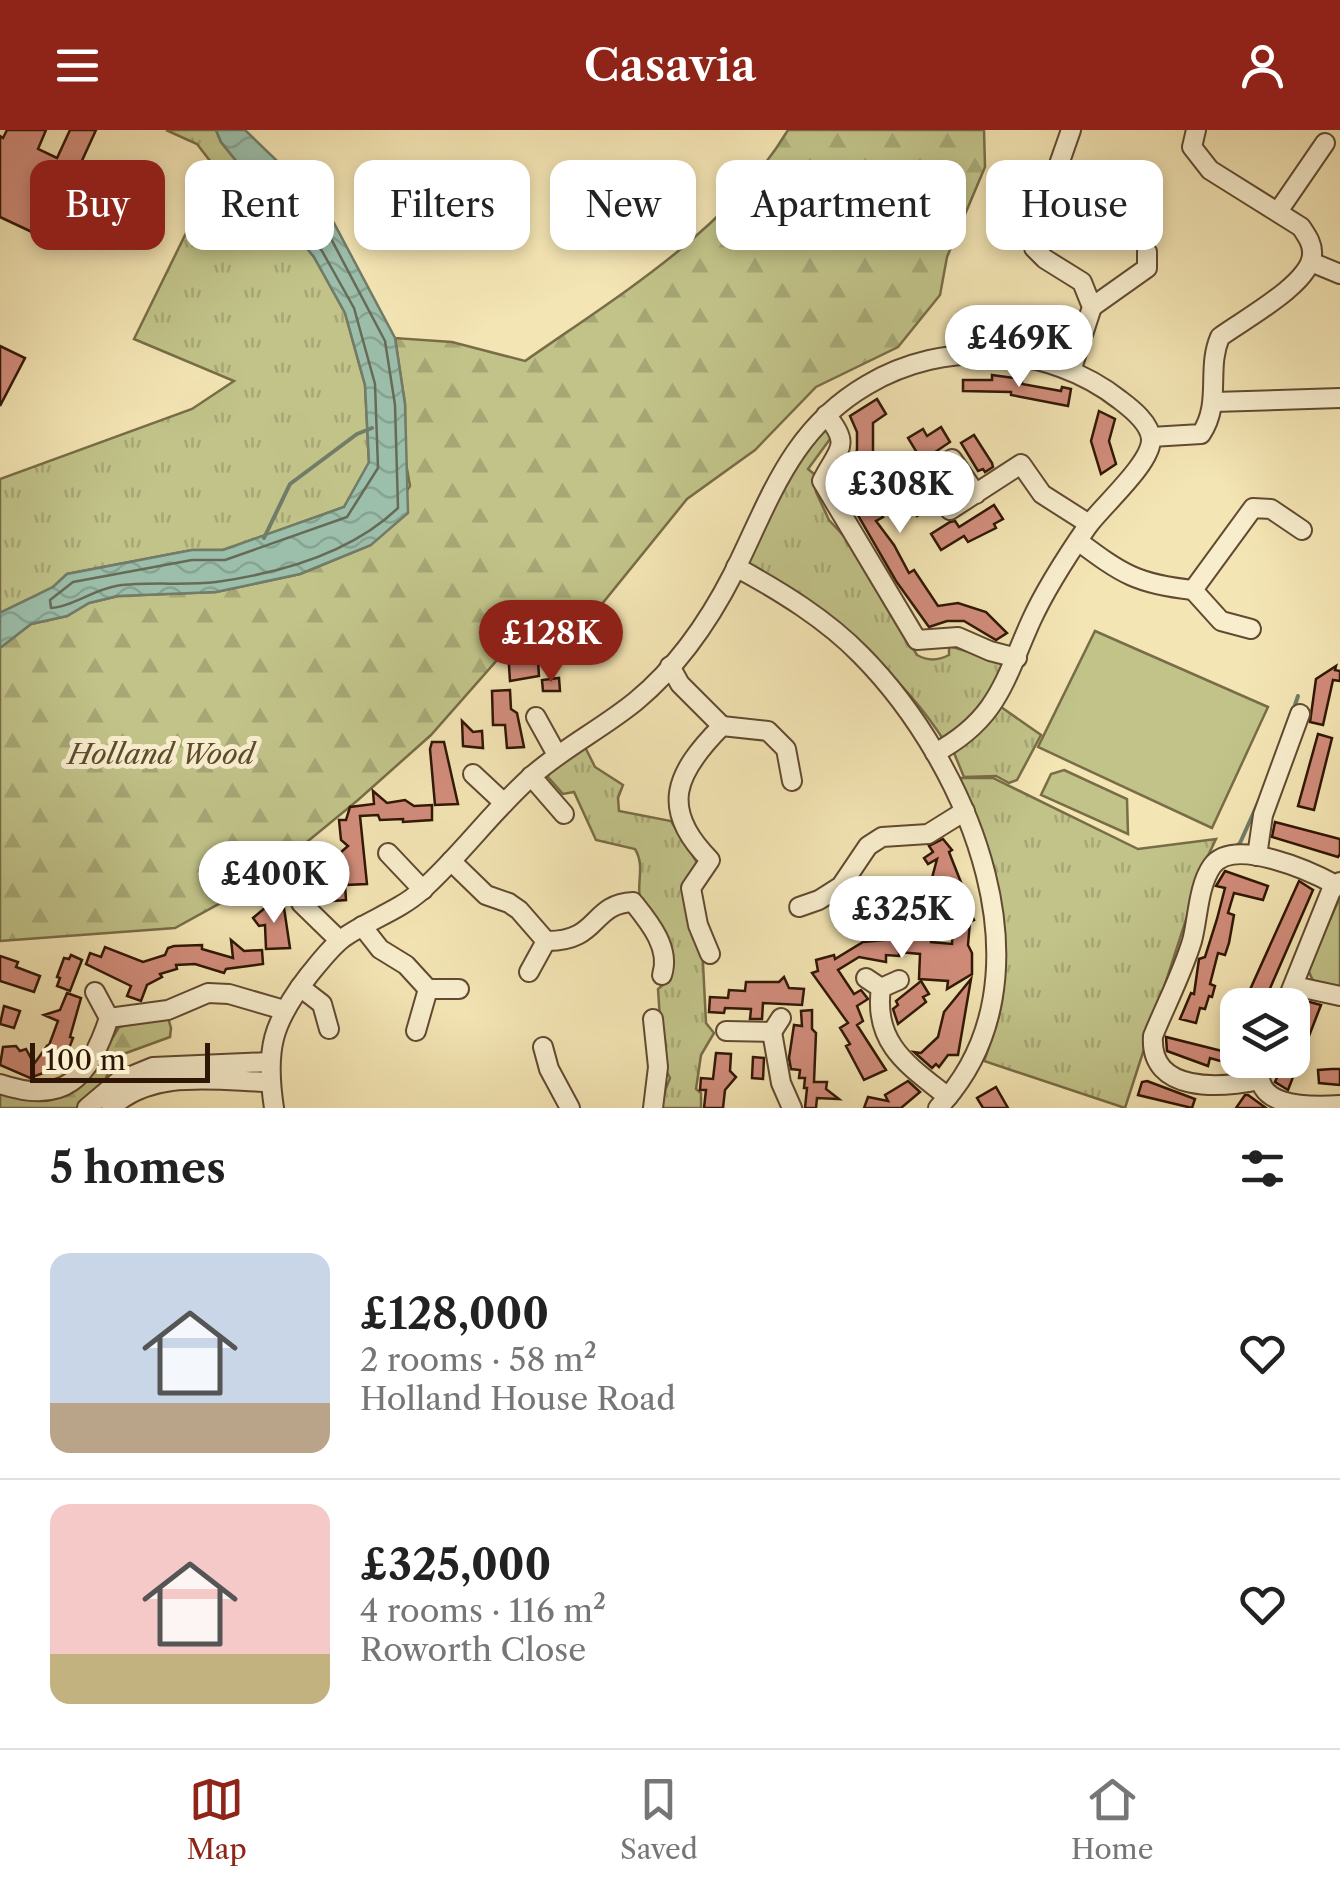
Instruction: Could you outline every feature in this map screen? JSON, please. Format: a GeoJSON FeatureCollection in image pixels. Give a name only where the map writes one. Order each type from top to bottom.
{"type":"FeatureCollection","features":[{"type":"Feature","properties":{"kind":"street"},"geometry":{"type":"LineString","coordinates":[[1071,130],[1032,238],[1034,248],[1045,259],[1082,282],[1092,306]]}},
{"type":"Feature","properties":{"kind":"street"},"geometry":{"type":"LineString","coordinates":[[1151,437],[1201,434],[1214,402],[1214,350],[1220,337],[1300,279],[1311,262],[1309,239],[1300,227],[1210,170],[1192,147],[1196,130]]}},
{"type":"Feature","properties":{"kind":"street"},"geometry":{"type":"LineString","coordinates":[[1278,210],[1326,142]]}},
{"type":"Feature","properties":{"kind":"street"},"geometry":{"type":"LineString","coordinates":[[1071,371],[1092,306],[1147,268],[1147,252]]}},
{"type":"Feature","properties":{"kind":"street"},"geometry":{"type":"LineString","coordinates":[[1311,262],[1340,274]]}},
{"type":"Feature","properties":{"kind":"street"},"geometry":{"type":"LineString","coordinates":[[274,1108],[268,1062],[284,1010],[300,987],[340,940],[423,890],[531,776],[636,701],[670,666],[695,638],[736,566],[774,483],[803,439],[826,415],[879,378],[929,358],[1006,354],[1048,362],[1104,388],[1124,402],[1139,416],[1151,437],[1144,459],[1089,524],[1044,595],[1000,696],[954,743],[935,754]]}},
{"type":"Feature","properties":{"kind":"street"},"geometry":{"type":"LineString","coordinates":[[1214,402],[1340,398]]}},
{"type":"Feature","properties":{"kind":"street"},"geometry":{"type":"LineString","coordinates":[[826,415],[841,433],[842,450],[822,481],[917,640],[958,638],[1017,658]]}},
{"type":"Feature","properties":{"kind":"street"},"geometry":{"type":"LineString","coordinates":[[976,494],[1021,464],[1042,494],[1089,524]]}},
{"type":"Feature","properties":{"kind":"street"},"geometry":{"type":"LineString","coordinates":[[1193,590],[1253,508],[1271,509],[1302,530]]}},
{"type":"Feature","properties":{"kind":"street"},"geometry":{"type":"LineString","coordinates":[[1078,541],[1129,576],[1153,586],[1193,590],[1221,621],[1250,629]]}},
{"type":"Feature","properties":{"kind":"street"},"geometry":{"type":"LineString","coordinates":[[736,566],[811,614],[861,654],[902,703],[935,754],[965,812],[982,866],[996,933],[997,982],[990,1020],[973,1063],[943,1103],[886,1040],[878,1006],[882,982]]}},
{"type":"Feature","properties":{"kind":"street"},"geometry":{"type":"LineString","coordinates":[[670,666],[680,684],[722,726],[768,731],[786,749],[792,780]]}},
{"type":"Feature","properties":{"kind":"street"},"geometry":{"type":"LineString","coordinates":[[1257,856],[1263,815],[1300,714]]}},
{"type":"Feature","properties":{"kind":"street"},"geometry":{"type":"LineString","coordinates":[[536,718],[558,755]]}},
{"type":"Feature","properties":{"kind":"street"},"geometry":{"type":"LineString","coordinates":[[710,954],[698,925],[692,888],[710,860],[678,812],[676,794],[699,752],[722,726]]}},
{"type":"Feature","properties":{"kind":"street"},"geometry":{"type":"LineString","coordinates":[[473,774],[504,804]]}},
{"type":"Feature","properties":{"kind":"street"},"geometry":{"type":"LineString","coordinates":[[531,776],[564,814]]}},
{"type":"Feature","properties":{"kind":"street"},"geometry":{"type":"LineString","coordinates":[[799,906],[820,900],[841,886],[868,846],[882,837],[928,834],[965,812]]}},
{"type":"Feature","properties":{"kind":"street"},"geometry":{"type":"LineString","coordinates":[[388,853],[423,890]]}},
{"type":"Feature","properties":{"kind":"street"},"geometry":{"type":"LineString","coordinates":[[1340,996],[1294,986],[1331,890],[1338,884],[1310,870],[1257,856],[1234,856],[1213,864],[1192,941],[1153,1036],[1152,1052],[1164,1071],[1198,1084],[1216,1088],[1260,1080],[1271,1097],[1286,1106],[1340,1105]]}},
{"type":"Feature","properties":{"kind":"street"},"geometry":{"type":"LineString","coordinates":[[451,862],[486,894],[519,910],[546,941]]}},
{"type":"Feature","properties":{"kind":"street"},"geometry":{"type":"LineString","coordinates":[[546,941],[575,939],[617,902],[633,902],[662,946],[666,963],[662,975]]}},
{"type":"Feature","properties":{"kind":"street"},"geometry":{"type":"LineString","coordinates":[[301,903],[340,940]]}},
{"type":"Feature","properties":{"kind":"street"},"geometry":{"type":"LineString","coordinates":[[362,926],[380,950],[406,965],[428,990]]}},
{"type":"Feature","properties":{"kind":"street"},"geometry":{"type":"LineString","coordinates":[[529,972],[546,941]]}},
{"type":"Feature","properties":{"kind":"street"},"geometry":{"type":"LineString","coordinates":[[300,987],[322,1004],[329,1029]]}},
{"type":"Feature","properties":{"kind":"street"},"geometry":{"type":"LineString","coordinates":[[428,990],[459,989]]}},
{"type":"Feature","properties":{"kind":"street"},"geometry":{"type":"LineString","coordinates":[[416,1030],[428,990]]}},
{"type":"Feature","properties":{"kind":"street"},"geometry":{"type":"LineString","coordinates":[[95,992],[110,1018]]}},
{"type":"Feature","properties":{"kind":"street"},"geometry":{"type":"LineString","coordinates":[[110,1018],[168,1010],[208,994],[228,994],[284,1010]]}},
{"type":"Feature","properties":{"kind":"street"},"geometry":{"type":"LineString","coordinates":[[0,1084],[45,1093],[62,1088],[88,1063],[110,1018]]}},
{"type":"Feature","properties":{"kind":"street"},"geometry":{"type":"LineString","coordinates":[[652,1019],[658,1067],[652,1108]]}},
{"type":"Feature","properties":{"kind":"street"},"geometry":{"type":"LineString","coordinates":[[726,1031],[776,1025],[781,1083],[792,1108]]}},
{"type":"Feature","properties":{"kind":"street"},"geometry":{"type":"LineString","coordinates":[[543,1048],[549,1070],[570,1108]]}},
{"type":"Feature","properties":{"kind":"street"},"geometry":{"type":"LineString","coordinates":[[87,1108],[118,1081],[153,1068],[268,1062]]}},
{"type":"Feature","properties":{"kind":"street"},"geometry":{"type":"LineString","coordinates":[[110,1108],[141,1087],[172,1081],[270,1082]]}},
{"type":"Feature","properties":{"kind":"green space"},"geometry":{"type":"Polygon","coordinates":[[[166,130],[216,130],[236,160],[209,160],[197,144],[166,130]]]}},
{"type":"Feature","properties":{"kind":"green space","name":"Holland Wood"},"geometry":{"type":"Polygon","coordinates":[[[788,130],[984,130],[985,167],[966,212],[966,160],[767,160],[788,130]]]}},
{"type":"Feature","properties":{"kind":"green space","name":"Holland Wood"},"geometry":{"type":"Polygon","coordinates":[[[716,217],[716,250],[950,250],[940,295],[898,347],[816,387],[755,450],[687,499],[593,615],[527,626],[431,735],[257,883],[175,928],[0,941],[0,648],[31,624],[67,616],[89,603],[118,596],[216,592],[300,574],[371,545],[410,486],[405,458],[405,404],[395,338],[452,342],[525,361],[680,250],[696,250],[696,236],[716,217]]]}},
{"type":"Feature","properties":{"kind":"green space"},"geometry":{"type":"Polygon","coordinates":[[[185,235],[185,250],[308,250],[345,313],[365,385],[369,463],[344,507],[223,550],[192,550],[67,574],[53,587],[0,613],[0,479],[192,409],[234,381],[134,339],[185,235]]]}},
{"type":"Feature","properties":{"kind":"green space"},"geometry":{"type":"Polygon","coordinates":[[[822,426],[830,430],[830,439],[808,469],[814,474],[816,492],[829,520],[868,562],[878,591],[917,655],[940,658],[949,655],[949,646],[1010,664],[989,701],[945,742],[903,687],[855,642],[746,564],[784,480],[822,426]]]}},
{"type":"Feature","properties":{"kind":"green space"},"geometry":{"type":"Polygon","coordinates":[[[1095,631],[1268,707],[1212,828],[1038,747],[1095,631]]]}},
{"type":"Feature","properties":{"kind":"green space"},"geometry":{"type":"Polygon","coordinates":[[[1001,707],[1041,735],[1017,780],[1009,783],[996,776],[964,777],[954,753],[1001,707]]]}},
{"type":"Feature","properties":{"kind":"green space"},"geometry":{"type":"Polygon","coordinates":[[[583,743],[595,767],[623,785],[619,811],[671,821],[698,864],[706,1023],[714,1033],[701,1055],[696,1089],[701,1093],[701,1108],[658,1108],[670,1078],[663,1064],[658,989],[669,980],[641,904],[635,849],[596,840],[574,792],[563,794],[548,777],[548,770],[583,743]]]}},
{"type":"Feature","properties":{"kind":"green space"},"geometry":{"type":"Polygon","coordinates":[[[1064,770],[1127,799],[1128,834],[1041,795],[1051,774],[1064,770]]]}},
{"type":"Feature","properties":{"kind":"green space"},"geometry":{"type":"Polygon","coordinates":[[[960,778],[993,778],[1138,849],[1216,839],[1204,864],[1125,1108],[984,1061],[1004,986],[1002,925],[960,778]]]}},
{"type":"Feature","properties":{"kind":"green space"},"geometry":{"type":"Polygon","coordinates":[[[1340,897],[1340,991],[1315,985],[1308,970],[1340,897]]]}},
{"type":"Feature","properties":{"kind":"green space"},"geometry":{"type":"Polygon","coordinates":[[[167,1014],[170,1037],[115,1057],[105,1080],[77,1108],[0,1108],[0,1090],[28,1097],[95,1067],[119,1027],[167,1014]]]}},
{"type":"Feature","properties":{"kind":"water"},"geometry":{"type":"Polygon","coordinates":[[[216,130],[245,130],[276,160],[236,160],[216,130]]]}},
{"type":"Feature","properties":{"kind":"water"},"geometry":{"type":"Polygon","coordinates":[[[334,223],[395,338],[405,404],[408,513],[371,545],[300,574],[216,592],[118,596],[89,603],[67,616],[31,624],[0,648],[0,613],[53,587],[67,574],[192,550],[223,550],[344,507],[369,462],[365,385],[345,313],[308,250],[334,250],[334,223]]]}},
{"type":"Feature","properties":{"kind":"building"},"geometry":{"type":"Polygon","coordinates":[[[7,130],[46,130],[38,149],[57,158],[70,130],[96,130],[82,160],[30,160],[30,231],[0,217],[0,136],[3,138],[7,130]]]}},
{"type":"Feature","properties":{"kind":"building"},"geometry":{"type":"Polygon","coordinates":[[[0,346],[25,358],[0,406],[0,346]]]}},
{"type":"Feature","properties":{"kind":"building"},"geometry":{"type":"Polygon","coordinates":[[[992,375],[1061,391],[1062,387],[1071,389],[1068,406],[1011,392],[963,391],[963,380],[992,380],[992,375]]]}},
{"type":"Feature","properties":{"kind":"building"},"geometry":{"type":"Polygon","coordinates":[[[877,399],[886,414],[873,423],[873,454],[860,481],[883,517],[876,521],[909,573],[914,570],[938,606],[958,603],[986,612],[1007,633],[996,640],[964,621],[929,627],[896,581],[837,479],[850,466],[857,450],[857,432],[850,416],[877,399]]]}},
{"type":"Feature","properties":{"kind":"building"},"geometry":{"type":"Polygon","coordinates":[[[1099,411],[1115,419],[1109,441],[1116,464],[1101,474],[1091,441],[1099,411]]]}},
{"type":"Feature","properties":{"kind":"building"},"geometry":{"type":"Polygon","coordinates":[[[941,427],[950,442],[922,461],[908,438],[923,429],[927,436],[941,427]]]}},
{"type":"Feature","properties":{"kind":"building"},"geometry":{"type":"Polygon","coordinates":[[[974,435],[992,463],[993,467],[985,472],[978,471],[961,443],[974,435]]]}},
{"type":"Feature","properties":{"kind":"building"},"geometry":{"type":"Polygon","coordinates":[[[915,466],[934,505],[917,516],[899,487],[905,483],[900,475],[915,466]]]}},
{"type":"Feature","properties":{"kind":"building"},"geometry":{"type":"Polygon","coordinates":[[[994,505],[1003,519],[994,524],[996,528],[968,542],[964,536],[941,550],[931,534],[950,522],[955,521],[959,527],[994,505]]]}},
{"type":"Feature","properties":{"kind":"building"},"geometry":{"type":"Polygon","coordinates":[[[508,651],[520,663],[538,661],[539,676],[510,681],[508,651]]]}},
{"type":"Feature","properties":{"kind":"building"},"geometry":{"type":"Polygon","coordinates":[[[1336,666],[1340,681],[1333,680],[1323,725],[1310,722],[1316,679],[1336,666]]]}},
{"type":"Feature","properties":{"kind":"building"},"geometry":{"type":"Polygon","coordinates":[[[559,678],[560,691],[543,691],[542,680],[559,678]]]}},
{"type":"Feature","properties":{"kind":"building"},"geometry":{"type":"Polygon","coordinates":[[[510,690],[511,709],[517,713],[524,747],[507,748],[505,725],[493,725],[492,691],[510,690]]]}},
{"type":"Feature","properties":{"kind":"building"},"geometry":{"type":"Polygon","coordinates":[[[462,721],[473,732],[482,731],[483,748],[463,746],[462,721]]]}},
{"type":"Feature","properties":{"kind":"building"},"geometry":{"type":"Polygon","coordinates":[[[1318,734],[1332,738],[1314,810],[1298,806],[1318,734]]]}},
{"type":"Feature","properties":{"kind":"building"},"geometry":{"type":"Polygon","coordinates":[[[432,742],[444,742],[458,804],[435,805],[432,742]]]}},
{"type":"Feature","properties":{"kind":"building"},"geometry":{"type":"Polygon","coordinates":[[[373,791],[387,803],[405,800],[414,806],[432,805],[432,820],[403,822],[380,820],[378,815],[360,816],[367,884],[345,885],[346,900],[333,901],[332,879],[288,883],[287,869],[292,864],[306,863],[307,857],[315,852],[324,856],[324,867],[348,846],[341,840],[339,820],[346,820],[350,807],[374,804],[373,791]]]}},
{"type":"Feature","properties":{"kind":"building"},"geometry":{"type":"Polygon","coordinates":[[[1275,822],[1340,839],[1340,854],[1338,857],[1272,837],[1275,822]]]}},
{"type":"Feature","properties":{"kind":"building"},"geometry":{"type":"Polygon","coordinates":[[[943,839],[952,850],[949,852],[962,885],[957,888],[974,920],[970,922],[968,945],[972,974],[947,989],[948,981],[919,979],[920,954],[899,952],[899,956],[886,955],[886,962],[859,957],[838,970],[854,994],[861,990],[868,999],[857,1006],[863,1021],[857,1025],[886,1070],[864,1080],[840,1028],[848,1023],[812,973],[818,971],[816,960],[834,955],[835,959],[863,942],[893,939],[894,932],[930,933],[931,942],[952,944],[954,910],[942,911],[938,904],[951,897],[940,878],[932,878],[937,859],[928,864],[924,858],[933,852],[929,846],[943,839]]]}},
{"type":"Feature","properties":{"kind":"building"},"geometry":{"type":"Polygon","coordinates":[[[1225,871],[1268,886],[1263,900],[1234,893],[1228,913],[1234,915],[1229,943],[1225,955],[1218,953],[1210,984],[1215,986],[1212,997],[1209,996],[1205,1009],[1200,1008],[1196,1023],[1180,1019],[1191,993],[1194,994],[1199,959],[1205,957],[1217,919],[1225,888],[1216,886],[1225,871]]]}},
{"type":"Feature","properties":{"kind":"building"},"geometry":{"type":"Polygon","coordinates":[[[1299,881],[1313,890],[1270,988],[1251,988],[1299,881]]]}},
{"type":"Feature","properties":{"kind":"building"},"geometry":{"type":"Polygon","coordinates":[[[278,897],[279,909],[284,908],[290,948],[266,949],[265,925],[259,926],[253,918],[278,897]]]}},
{"type":"Feature","properties":{"kind":"building"},"geometry":{"type":"Polygon","coordinates":[[[231,940],[244,951],[262,950],[263,964],[226,969],[224,973],[195,964],[176,965],[177,969],[160,974],[162,977],[147,985],[141,1001],[127,996],[131,986],[86,964],[90,953],[101,957],[105,947],[143,962],[165,955],[174,946],[202,945],[202,949],[233,958],[231,940]]]}},
{"type":"Feature","properties":{"kind":"building"},"geometry":{"type":"Polygon","coordinates":[[[71,955],[82,960],[70,991],[57,986],[57,977],[64,958],[71,955]]]}},
{"type":"Feature","properties":{"kind":"building"},"geometry":{"type":"Polygon","coordinates":[[[0,956],[40,976],[34,992],[0,981],[0,956]]]}},
{"type":"Feature","properties":{"kind":"building"},"geometry":{"type":"Polygon","coordinates":[[[784,977],[789,988],[804,989],[802,1005],[763,1003],[762,1019],[750,1019],[751,1009],[709,1012],[710,997],[728,998],[729,990],[745,991],[746,982],[779,982],[784,977]]]}},
{"type":"Feature","properties":{"kind":"building"},"geometry":{"type":"Polygon","coordinates":[[[971,979],[958,1055],[948,1055],[939,1067],[936,1064],[932,1068],[914,1052],[921,1053],[938,1037],[944,1012],[971,979]]]}},
{"type":"Feature","properties":{"kind":"building"},"geometry":{"type":"Polygon","coordinates":[[[921,981],[929,994],[923,997],[926,1002],[898,1024],[893,1009],[898,1005],[896,1001],[921,981]]]}},
{"type":"Feature","properties":{"kind":"building"},"geometry":{"type":"Polygon","coordinates":[[[67,993],[81,998],[65,1059],[49,1053],[54,1069],[30,1078],[0,1065],[3,1047],[16,1046],[20,1051],[26,1049],[34,1064],[48,1048],[58,1021],[44,1015],[60,1010],[67,993]]]}},
{"type":"Feature","properties":{"kind":"building"},"geometry":{"type":"Polygon","coordinates":[[[1310,1002],[1321,1005],[1310,1033],[1310,1002]]]}},
{"type":"Feature","properties":{"kind":"building"},"geometry":{"type":"Polygon","coordinates":[[[4,1006],[20,1011],[14,1028],[0,1024],[4,1006]]]}},
{"type":"Feature","properties":{"kind":"building"},"geometry":{"type":"Polygon","coordinates":[[[812,1010],[812,1029],[816,1033],[814,1082],[827,1082],[826,1089],[839,1099],[817,1098],[816,1108],[805,1108],[805,1078],[799,1078],[800,1070],[791,1069],[789,1058],[794,1025],[802,1026],[801,1011],[812,1010]]]}},
{"type":"Feature","properties":{"kind":"building"},"geometry":{"type":"Polygon","coordinates":[[[1166,1037],[1220,1050],[1220,1061],[1210,1058],[1208,1066],[1167,1051],[1166,1037]]]}},
{"type":"Feature","properties":{"kind":"building"},"geometry":{"type":"Polygon","coordinates":[[[716,1053],[731,1054],[730,1071],[736,1077],[725,1090],[723,1108],[704,1108],[706,1090],[700,1090],[701,1078],[713,1079],[716,1053]]]}},
{"type":"Feature","properties":{"kind":"building"},"geometry":{"type":"Polygon","coordinates":[[[753,1057],[764,1058],[763,1079],[752,1078],[753,1057]]]}},
{"type":"Feature","properties":{"kind":"building"},"geometry":{"type":"Polygon","coordinates":[[[1340,1069],[1340,1085],[1319,1083],[1318,1070],[1340,1069]]]}},
{"type":"Feature","properties":{"kind":"building"},"geometry":{"type":"Polygon","coordinates":[[[1277,1078],[1293,1078],[1288,1090],[1275,1082],[1277,1078]]]}},
{"type":"Feature","properties":{"kind":"building"},"geometry":{"type":"Polygon","coordinates":[[[908,1081],[920,1092],[901,1108],[864,1108],[868,1097],[888,1101],[885,1095],[908,1081]]]}},
{"type":"Feature","properties":{"kind":"building"},"geometry":{"type":"Polygon","coordinates":[[[1142,1082],[1195,1099],[1192,1108],[1138,1095],[1142,1082]]]}},
{"type":"Feature","properties":{"kind":"building"},"geometry":{"type":"Polygon","coordinates":[[[996,1087],[1008,1108],[983,1108],[977,1098],[996,1087]]]}},
{"type":"Feature","properties":{"kind":"building"},"geometry":{"type":"Polygon","coordinates":[[[1248,1095],[1266,1108],[1236,1108],[1248,1095]]]}},
{"type":"Feature","properties":{"kind":"waterway"},"geometry":{"type":"LineString","coordinates":[[264,538],[290,484],[357,434],[372,428]]}},
{"type":"Feature","properties":{"kind":"waterway"},"geometry":{"type":"LineString","coordinates":[[1293,711],[1298,696]]}},
{"type":"Feature","properties":{"kind":"waterway"},"geometry":{"type":"LineString","coordinates":[[1235,847],[1262,794]]}}]}
